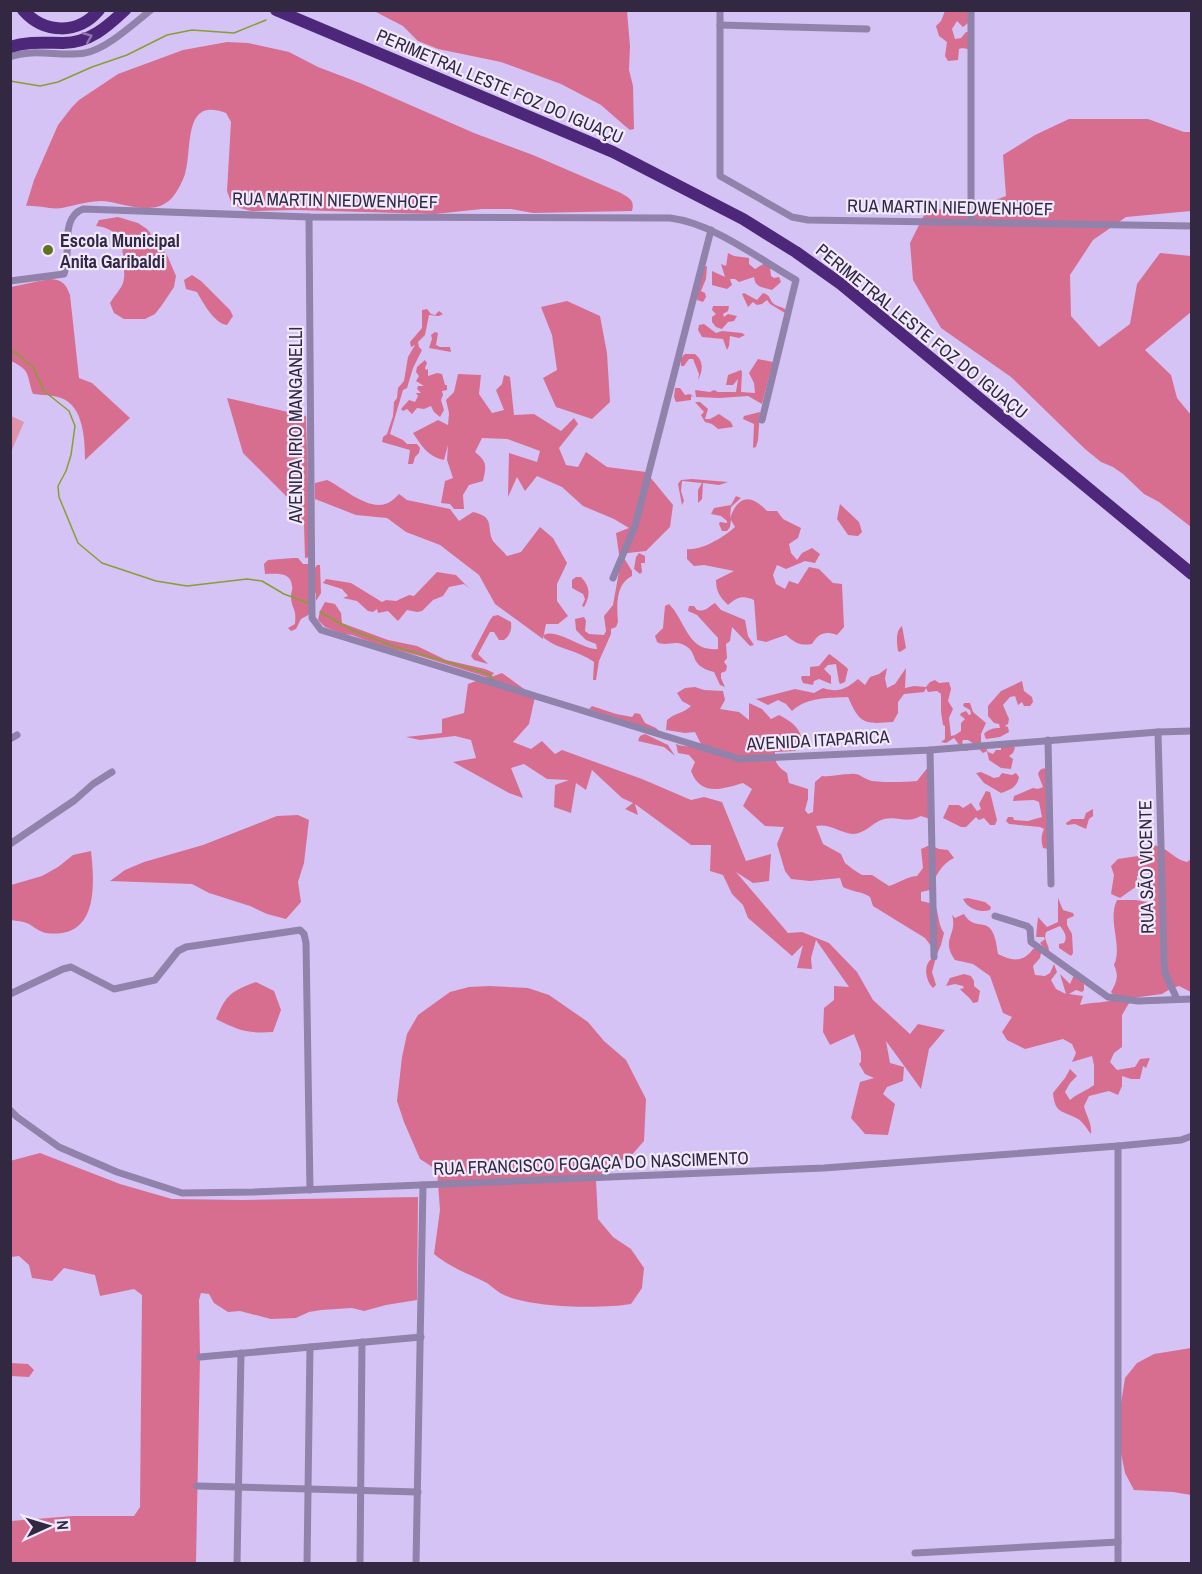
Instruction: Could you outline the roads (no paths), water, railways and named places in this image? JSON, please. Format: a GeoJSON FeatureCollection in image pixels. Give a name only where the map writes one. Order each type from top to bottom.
{"type":"FeatureCollection","features":[{"type":"Feature","properties":{"kind":"highway"},"geometry":{"type":"LineString","coordinates":[[23,10],[39,24],[59,29],[79,26],[91,19],[99,10]]}},
{"type":"Feature","properties":{"kind":"highway"},"geometry":{"type":"LineString","coordinates":[[10,47],[30,42],[61,43],[85,39],[102,31],[125,10]]}},
{"type":"Feature","properties":{"kind":"highway","name":"PERIMETRAL LESTE FOZ DO IGUAÇU"},"geometry":{"type":"LineString","coordinates":[[276,10],[613,152],[743,219],[841,284],[1191,573]]}},
{"type":"Feature","properties":{"kind":"street"},"geometry":{"type":"LineString","coordinates":[[10,57],[26,53],[93,51],[151,10]]}},
{"type":"Feature","properties":{"kind":"street"},"geometry":{"type":"LineString","coordinates":[[720,10],[720,25],[867,29]]}},
{"type":"Feature","properties":{"kind":"street"},"geometry":{"type":"LineString","coordinates":[[971,10],[971,222]]}},
{"type":"Feature","properties":{"kind":"street","name":"RUA MARTIN NIEDWENHOEF"},"geometry":{"type":"LineString","coordinates":[[720,25],[720,176],[792,217],[808,220],[1191,226]]}},
{"type":"Feature","properties":{"kind":"street","name":"RUA MARTIN NIEDWENHOEF"},"geometry":{"type":"LineString","coordinates":[[10,281],[64,274],[70,220],[75,212],[83,209],[309,217],[670,218],[686,220],[711,230],[796,280],[762,420]]}},
{"type":"Feature","properties":{"kind":"street","name":"AVENIDA IRIO MANGANELLI"},"geometry":{"type":"LineString","coordinates":[[309,217],[312,618],[321,630]]}},
{"type":"Feature","properties":{"kind":"street"},"geometry":{"type":"LineString","coordinates":[[613,578],[635,526],[711,230]]}},
{"type":"Feature","properties":{"kind":"street","name":"AVENIDA ITAPARICA"},"geometry":{"type":"LineString","coordinates":[[321,630],[740,759],[930,750],[1191,731]]}},
{"type":"Feature","properties":{"kind":"street","name":"RUA SÃO VICENTE"},"geometry":{"type":"LineString","coordinates":[[1158,732],[1164,960],[1165,973],[1177,999]]}},
{"type":"Feature","properties":{"kind":"street"},"geometry":{"type":"LineString","coordinates":[[1048,740],[1051,884]]}},
{"type":"Feature","properties":{"kind":"street"},"geometry":{"type":"LineString","coordinates":[[930,750],[934,957]]}},
{"type":"Feature","properties":{"kind":"street"},"geometry":{"type":"LineString","coordinates":[[10,844],[75,800],[93,783],[112,772]]}},
{"type":"Feature","properties":{"kind":"street"},"geometry":{"type":"LineString","coordinates":[[995,916],[1027,926],[1030,929],[1031,942],[1108,997],[1138,1001],[1191,999]]}},
{"type":"Feature","properties":{"kind":"street"},"geometry":{"type":"LineString","coordinates":[[10,994],[71,967],[114,989],[155,980],[178,951],[186,947],[300,930],[304,934],[306,943],[310,1190]]}},
{"type":"Feature","properties":{"kind":"street","name":"RUA FRANCISCO FOGAÇA DO NASCIMENTO"},"geometry":{"type":"LineString","coordinates":[[10,1110],[59,1147],[117,1172],[182,1193],[310,1190],[824,1168],[1118,1146],[1181,1140],[1191,1136]]}},
{"type":"Feature","properties":{"kind":"street"},"geometry":{"type":"LineString","coordinates":[[1118,1146],[1118,1563]]}},
{"type":"Feature","properties":{"kind":"street"},"geometry":{"type":"LineString","coordinates":[[416,1563],[423,1185]]}},
{"type":"Feature","properties":{"kind":"street"},"geometry":{"type":"LineString","coordinates":[[200,1357],[421,1337]]}},
{"type":"Feature","properties":{"kind":"street"},"geometry":{"type":"LineString","coordinates":[[360,1563],[362,1342]]}},
{"type":"Feature","properties":{"kind":"street"},"geometry":{"type":"LineString","coordinates":[[307,1563],[310,1347]]}},
{"type":"Feature","properties":{"kind":"street"},"geometry":{"type":"LineString","coordinates":[[237,1563],[241,1353]]}},
{"type":"Feature","properties":{"kind":"street"},"geometry":{"type":"LineString","coordinates":[[197,1486],[418,1492]]}},
{"type":"Feature","properties":{"kind":"street"},"geometry":{"type":"LineString","coordinates":[[915,1553],[1118,1542]]}},
{"type":"Feature","properties":{"kind":"waterway"},"geometry":{"type":"LineString","coordinates":[[10,81],[40,86],[58,82],[127,55],[167,35],[192,30],[234,33],[266,20]]}},
{"type":"Feature","properties":{"kind":"waterway"},"geometry":{"type":"LineString","coordinates":[[10,350],[33,367],[44,391],[69,411],[75,426],[71,455],[58,486],[59,497],[78,543],[102,563],[156,581],[187,586],[247,579],[262,581],[284,594],[308,603]]}},
{"type":"Feature","properties":{"kind":"waterway"},"geometry":{"type":"LineString","coordinates":[[320,612],[352,630],[393,646],[489,674],[494,680]]}},
{"type":"Feature","properties":{"kind":"place","name":"Escola Municipal Anita Garibaldi"},"geometry":{"type":"Point","coordinates":[48,250]}}]}
